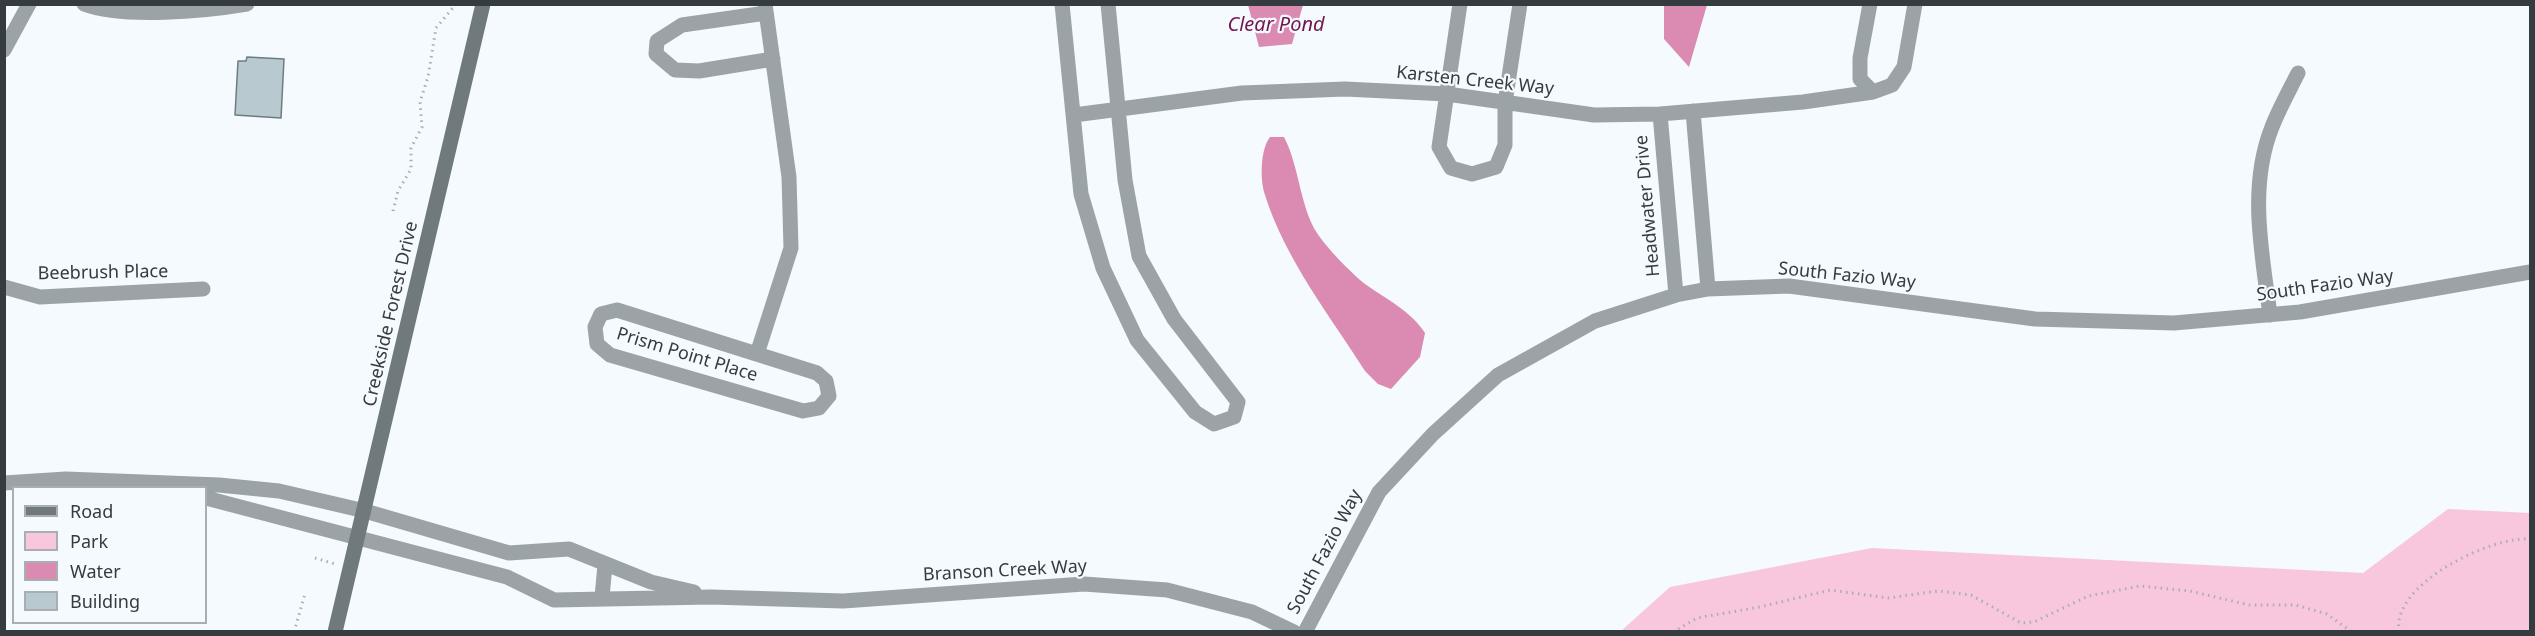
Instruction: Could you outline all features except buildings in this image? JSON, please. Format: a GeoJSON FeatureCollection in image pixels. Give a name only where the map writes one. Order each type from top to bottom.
{"type":"FeatureCollection","features":[{"type":"Feature","properties":{"kind":"main road","name":"Creekside Forest Drive"},"geometry":{"type":"LineString","coordinates":[[335,632],[359,539],[483,4]]}},
{"type":"Feature","properties":{"kind":"street"},"geometry":{"type":"LineString","coordinates":[[4,50],[29,4]]}},
{"type":"Feature","properties":{"kind":"street"},"geometry":{"type":"LineString","coordinates":[[84,4],[142,12],[221,9],[247,4]]}},
{"type":"Feature","properties":{"kind":"street"},"geometry":{"type":"LineString","coordinates":[[1062,4],[1081,194],[1103,268],[1137,340],[1195,412],[1214,424],[1234,417],[1239,402],[1174,319],[1139,256],[1125,180],[1108,4]]}},
{"type":"Feature","properties":{"kind":"street"},"geometry":{"type":"LineString","coordinates":[[1460,4],[1439,147],[1451,168],[1472,174],[1496,167],[1505,145],[1505,103],[1520,4]]}},
{"type":"Feature","properties":{"kind":"street"},"geometry":{"type":"LineString","coordinates":[[1870,4],[1860,58],[1860,79],[1873,92],[1892,85],[1904,67],[1915,4]]}},
{"type":"Feature","properties":{"kind":"street"},"geometry":{"type":"LineString","coordinates":[[757,354],[791,248],[789,177],[773,58],[766,9],[682,25],[657,41],[656,54],[675,70],[699,71],[773,58]]}},
{"type":"Feature","properties":{"kind":"street"},"geometry":{"type":"LineString","coordinates":[[2270,315],[2258,202],[2263,163],[2271,129],[2298,73]]}},
{"type":"Feature","properties":{"kind":"street","name":"Karsten Creek Way"},"geometry":{"type":"LineString","coordinates":[[1074,115],[1242,93],[1345,89],[1447,94],[1594,115],[1660,114],[1803,102],[1873,92]]}},
{"type":"Feature","properties":{"kind":"street"},"geometry":{"type":"LineString","coordinates":[[1693,111],[1708,290]]}},
{"type":"Feature","properties":{"kind":"street","name":"Headwater Drive"},"geometry":{"type":"LineString","coordinates":[[1660,114],[1676,295]]}},
{"type":"Feature","properties":{"kind":"street","name":"South Fazio Way"},"geometry":{"type":"LineString","coordinates":[[1305,632],[1379,492],[1433,434],[1498,375],[1595,321],[1676,295],[1708,290],[1789,286],[2035,319],[2174,323],[2300,312],[2530,272]]}},
{"type":"Feature","properties":{"kind":"street","name":"Beebrush Place"},"geometry":{"type":"LineString","coordinates":[[4,287],[40,297],[203,289]]}},
{"type":"Feature","properties":{"kind":"street","name":"Prism Point Place"},"geometry":{"type":"LineString","coordinates":[[617,310],[757,354],[817,373],[826,381],[829,396],[819,408],[803,411],[610,356],[597,344],[595,327],[601,314],[617,310]]}},
{"type":"Feature","properties":{"kind":"street","name":"Branson Creek Way"},"geometry":{"type":"LineString","coordinates":[[4,483],[66,479],[159,486],[219,485],[279,491],[365,511],[509,553],[569,549],[651,582],[711,597]]}},
{"type":"Feature","properties":{"kind":"street","name":"Branson Creek Way"},"geometry":{"type":"LineString","coordinates":[[207,498],[507,577],[554,600],[602,597],[647,600],[711,597],[843,601],[1084,584],[1167,590],[1252,612],[1294,632]]}},
{"type":"Feature","properties":{"kind":"street"},"geometry":{"type":"LineString","coordinates":[[507,577],[509,553]]}},
{"type":"Feature","properties":{"kind":"street"},"geometry":{"type":"LineString","coordinates":[[602,597],[605,565]]}},
{"type":"Feature","properties":{"kind":"path"},"geometry":{"type":"LineString","coordinates":[[393,211],[398,192],[411,169],[411,148],[422,127],[420,102],[428,77],[436,28],[456,4]]}},
{"type":"Feature","properties":{"kind":"path"},"geometry":{"type":"LineString","coordinates":[[2398,632],[2400,616],[2411,597],[2448,565],[2468,553],[2494,544],[2530,540]]}},
{"type":"Feature","properties":{"kind":"path"},"geometry":{"type":"LineString","coordinates":[[315,558],[334,564]]}},
{"type":"Feature","properties":{"kind":"path"},"geometry":{"type":"LineString","coordinates":[[1673,632],[1697,618],[1760,607],[1830,590],[1888,598],[1938,591],[1971,595],[2020,623],[2034,622],[2088,596],[2140,586],[2190,591],[2249,605],[2296,605],[2327,614],[2352,632]]}},
{"type":"Feature","properties":{"kind":"path"},"geometry":{"type":"LineString","coordinates":[[294,632],[305,594]]}},
{"type":"Feature","properties":{"kind":"green space"},"geometry":{"type":"Polygon","coordinates":[[[2448,509],[2530,513],[2530,631],[1621,631],[1670,587],[1872,548],[2363,573],[2448,509]]]}},
{"type":"Feature","properties":{"kind":"water","name":"Clear Pond"},"geometry":{"type":"Polygon","coordinates":[[[1248,5],[1303,5],[1292,44],[1259,47],[1248,5]]]}},
{"type":"Feature","properties":{"kind":"water"},"geometry":{"type":"Polygon","coordinates":[[[1664,5],[1707,5],[1689,67],[1664,39],[1664,5]]]}},
{"type":"Feature","properties":{"kind":"water"},"geometry":{"type":"Polygon","coordinates":[[[1270,137],[1284,137],[1311,223],[1321,239],[1359,279],[1413,318],[1425,333],[1420,357],[1391,389],[1378,384],[1365,371],[1309,286],[1284,242],[1265,195],[1262,181],[1264,149],[1270,137]]]}}]}
